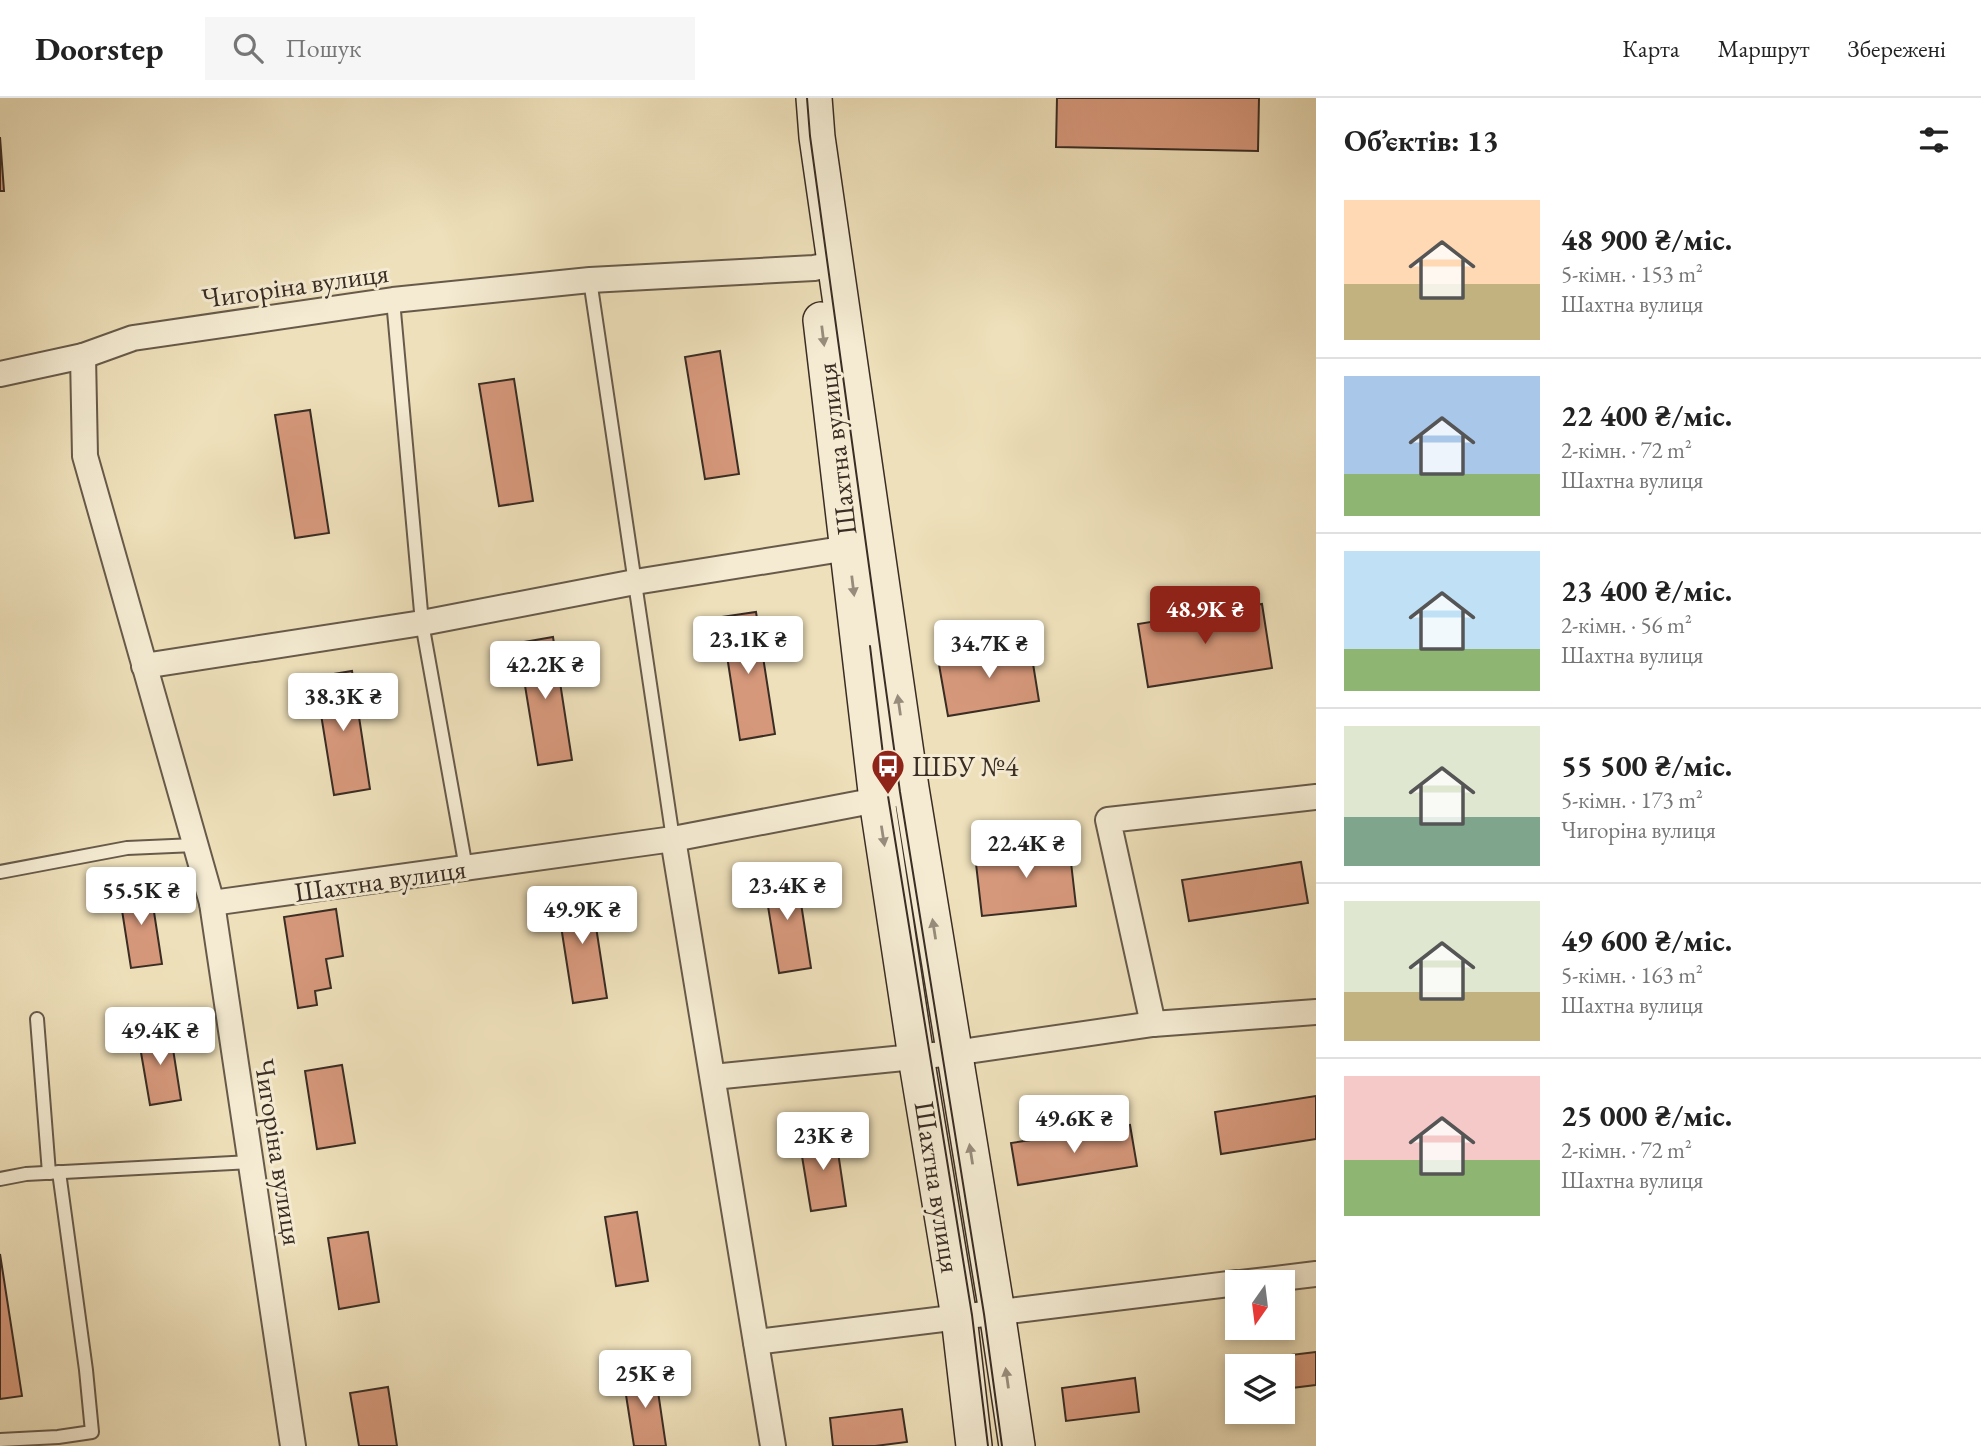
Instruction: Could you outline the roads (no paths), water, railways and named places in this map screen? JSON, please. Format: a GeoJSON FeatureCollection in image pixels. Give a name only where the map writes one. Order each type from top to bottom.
{"type":"FeatureCollection","features":[{"type":"Feature","properties":{"kind":"main road","name":"Шахтна вулиця"},"geometry":{"type":"LineString","coordinates":[[792,98],[825,266],[1017,1446]]}},
{"type":"Feature","properties":{"kind":"main road","name":"Шахтна вулиця"},"geometry":{"type":"LineString","coordinates":[[814,98],[848,548],[877,800],[959,1317],[974,1446]]}},
{"type":"Feature","properties":{"kind":"street","name":"Чигоріна вулиця"},"geometry":{"type":"LineString","coordinates":[[293,1446],[212,903],[85,456],[83,356],[133,338],[393,300],[590,280],[825,266]]}},
{"type":"Feature","properties":{"kind":"street"},"geometry":{"type":"LineString","coordinates":[[0,374],[83,356]]}},
{"type":"Feature","properties":{"kind":"street"},"geometry":{"type":"LineString","coordinates":[[144,666],[422,623],[635,582],[848,548]]}},
{"type":"Feature","properties":{"kind":"street","name":"Шахтна вулиця"},"geometry":{"type":"LineString","coordinates":[[212,903],[673,839],[877,800],[911,788]]}},
{"type":"Feature","properties":{"kind":"street"},"geometry":{"type":"LineString","coordinates":[[1153,1024],[1108,820],[1316,797]]}},
{"type":"Feature","properties":{"kind":"street"},"geometry":{"type":"LineString","coordinates":[[673,839],[774,1446]]}},
{"type":"Feature","properties":{"kind":"street"},"geometry":{"type":"LineString","coordinates":[[713,1077],[954,1053],[1153,1024],[1316,1012]]}},
{"type":"Feature","properties":{"kind":"street"},"geometry":{"type":"LineString","coordinates":[[1295,1276],[1316,1274]]}},
{"type":"Feature","properties":{"kind":"street"},"geometry":{"type":"LineString","coordinates":[[756,1342],[1225,1285]]}},
{"type":"Feature","properties":{"kind":"lane"},"geometry":{"type":"LineString","coordinates":[[590,280],[673,839]]}},
{"type":"Feature","properties":{"kind":"lane"},"geometry":{"type":"LineString","coordinates":[[393,300],[422,623],[466,868]]}},
{"type":"Feature","properties":{"kind":"lane"},"geometry":{"type":"LineString","coordinates":[[0,872],[127,848],[195,845]]}},
{"type":"Feature","properties":{"kind":"lane"},"geometry":{"type":"LineString","coordinates":[[0,1440],[92,1432],[86,1370],[54,1173],[37,1019]]}},
{"type":"Feature","properties":{"kind":"lane"},"geometry":{"type":"LineString","coordinates":[[0,1178],[26,1174],[251,1162]]}},
{"type":"Feature","properties":{"kind":"tram line"},"geometry":{"type":"LineString","coordinates":[[807,98],[900,792],[984,1314],[1002,1446]]}},
{"type":"Feature","properties":{"kind":"tram line"},"geometry":{"type":"LineString","coordinates":[[870,646],[888,796],[972,1315],[988,1446]]}},
{"type":"Feature","properties":{"kind":"place","name":"ШБУ №4"},"geometry":{"type":"Point","coordinates":[888,796]}}]}
